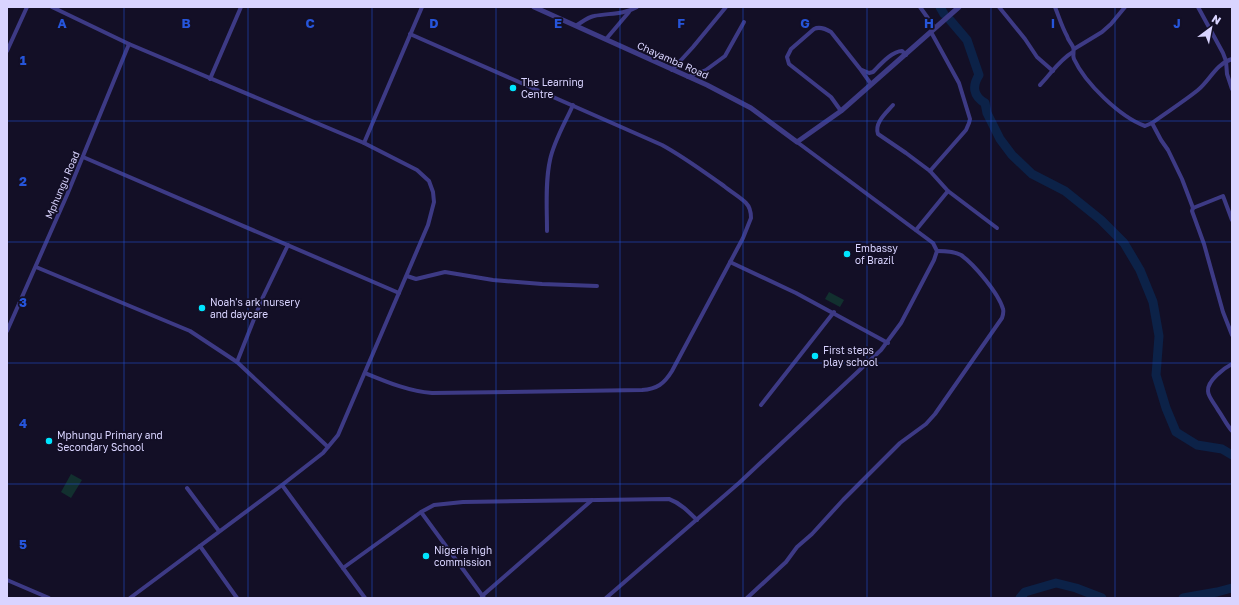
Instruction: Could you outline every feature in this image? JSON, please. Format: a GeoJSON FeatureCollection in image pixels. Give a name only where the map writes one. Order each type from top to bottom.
{"type":"FeatureCollection","features":[{"type":"Feature","properties":{"kind":"street"},"geometry":{"type":"LineString","coordinates":[[7,51],[27,7]]}},
{"type":"Feature","properties":{"kind":"street"},"geometry":{"type":"LineString","coordinates":[[52,7],[129,44],[364,143],[417,170],[428,181],[433,192],[434,202],[432,212],[407,276],[338,435],[323,453],[130,598]]}},
{"type":"Feature","properties":{"kind":"street"},"geometry":{"type":"LineString","coordinates":[[210,79],[241,7]]}},
{"type":"Feature","properties":{"kind":"street"},"geometry":{"type":"LineString","coordinates":[[364,143],[422,7]]}},
{"type":"Feature","properties":{"kind":"street","name":"Chayamba Road"},"geometry":{"type":"LineString","coordinates":[[534,7],[607,38],[741,102],[797,142]]}},
{"type":"Feature","properties":{"kind":"street"},"geometry":{"type":"LineString","coordinates":[[607,38],[629,12],[637,7]]}},
{"type":"Feature","properties":{"kind":"street"},"geometry":{"type":"LineString","coordinates":[[672,70],[693,48],[726,7]]}},
{"type":"Feature","properties":{"kind":"street"},"geometry":{"type":"LineString","coordinates":[[920,7],[935,28]]}},
{"type":"Feature","properties":{"kind":"street"},"geometry":{"type":"LineString","coordinates":[[606,598],[751,472],[862,369],[888,343],[901,323],[934,260],[937,251],[933,243],[797,142],[841,111],[906,55],[958,7]]}},
{"type":"Feature","properties":{"kind":"street"},"geometry":{"type":"LineString","coordinates":[[999,7],[1025,39],[1037,57],[1053,71]]}},
{"type":"Feature","properties":{"kind":"street"},"geometry":{"type":"LineString","coordinates":[[1055,7],[1074,50],[1073,56],[1081,70],[1105,99],[1123,114],[1145,126],[1152,124],[1198,90],[1217,68],[1226,61],[1232,59]]}},
{"type":"Feature","properties":{"kind":"street"},"geometry":{"type":"LineString","coordinates":[[1040,85],[1066,56],[1102,32],[1111,24],[1125,7]]}},
{"type":"Feature","properties":{"kind":"street"},"geometry":{"type":"LineString","coordinates":[[1198,7],[1223,52],[1232,90]]}},
{"type":"Feature","properties":{"kind":"street"},"geometry":{"type":"LineString","coordinates":[[577,25],[592,16],[629,12]]}},
{"type":"Feature","properties":{"kind":"street"},"geometry":{"type":"LineString","coordinates":[[688,77],[706,70],[725,56],[744,22]]}},
{"type":"Feature","properties":{"kind":"street"},"geometry":{"type":"LineString","coordinates":[[841,111],[831,97],[789,64],[786,59],[787,54],[791,49],[814,29],[819,27],[830,32],[871,84]]}},
{"type":"Feature","properties":{"kind":"street"},"geometry":{"type":"LineString","coordinates":[[930,172],[966,130],[970,119],[959,82],[931,32]]}},
{"type":"Feature","properties":{"kind":"street"},"geometry":{"type":"LineString","coordinates":[[365,373],[400,387],[418,392],[432,393],[642,390],[655,388],[662,384],[672,371],[743,238],[750,222],[751,214],[746,203],[677,153],[573,105],[410,34]]}},
{"type":"Feature","properties":{"kind":"street","name":"Mphungu Road"},"geometry":{"type":"LineString","coordinates":[[7,332],[83,157],[129,44]]}},
{"type":"Feature","properties":{"kind":"street"},"geometry":{"type":"LineString","coordinates":[[861,70],[869,73],[873,72],[894,54],[900,51],[906,55]]}},
{"type":"Feature","properties":{"kind":"street"},"geometry":{"type":"LineString","coordinates":[[547,231],[547,180],[550,160],[554,147],[573,105]]}},
{"type":"Feature","properties":{"kind":"street"},"geometry":{"type":"LineString","coordinates":[[893,105],[879,123],[877,130],[878,134],[906,153],[930,172],[948,191],[997,228]]}},
{"type":"Feature","properties":{"kind":"street"},"geometry":{"type":"LineString","coordinates":[[1152,124],[1168,150],[1182,179],[1193,208],[1192,211],[1204,244],[1228,328],[1232,334]]}},
{"type":"Feature","properties":{"kind":"street"},"geometry":{"type":"LineString","coordinates":[[83,157],[399,293]]}},
{"type":"Feature","properties":{"kind":"street"},"geometry":{"type":"LineString","coordinates":[[916,230],[948,191]]}},
{"type":"Feature","properties":{"kind":"street"},"geometry":{"type":"LineString","coordinates":[[1193,208],[1223,196],[1232,220]]}},
{"type":"Feature","properties":{"kind":"street"},"geometry":{"type":"LineString","coordinates":[[237,362],[262,299],[288,245]]}},
{"type":"Feature","properties":{"kind":"street"},"geometry":{"type":"LineString","coordinates":[[747,598],[786,562],[797,547],[812,534],[843,500],[900,443],[926,424],[955,386],[1002,318],[1003,308],[981,273],[961,255],[950,251],[937,251]]}},
{"type":"Feature","properties":{"kind":"street"},"geometry":{"type":"LineString","coordinates":[[730,262],[834,312],[888,343]]}},
{"type":"Feature","properties":{"kind":"street"},"geometry":{"type":"LineString","coordinates":[[36,267],[190,331],[237,362],[328,447]]}},
{"type":"Feature","properties":{"kind":"street"},"geometry":{"type":"LineString","coordinates":[[407,276],[416,279],[445,272],[493,280],[597,286]]}},
{"type":"Feature","properties":{"kind":"street"},"geometry":{"type":"LineString","coordinates":[[761,404],[834,312]]}},
{"type":"Feature","properties":{"kind":"street"},"geometry":{"type":"LineString","coordinates":[[1232,364],[1217,375],[1210,384],[1208,390],[1210,397],[1232,431]]}},
{"type":"Feature","properties":{"kind":"street"},"geometry":{"type":"LineString","coordinates":[[282,485],[365,598]]}},
{"type":"Feature","properties":{"kind":"street"},"geometry":{"type":"LineString","coordinates":[[187,488],[219,531]]}},
{"type":"Feature","properties":{"kind":"street"},"geometry":{"type":"LineString","coordinates":[[343,568],[421,512],[434,505],[463,502],[669,499],[685,508],[697,520]]}},
{"type":"Feature","properties":{"kind":"street"},"geometry":{"type":"LineString","coordinates":[[421,512],[483,597],[593,500]]}},
{"type":"Feature","properties":{"kind":"street"},"geometry":{"type":"LineString","coordinates":[[200,546],[237,598]]}},
{"type":"Feature","properties":{"kind":"street"},"geometry":{"type":"LineString","coordinates":[[7,580],[50,598]]}},
{"type":"Feature","properties":{"kind":"street"},"geometry":{"type":"LineString","coordinates":[[33,598],[35,592]]}},
{"type":"Feature","properties":{"kind":"green space"},"geometry":{"type":"Polygon","coordinates":[[[829,292],[844,300],[840,307],[825,299],[829,292]]]}},
{"type":"Feature","properties":{"kind":"green space"},"geometry":{"type":"Polygon","coordinates":[[[71,474],[82,480],[71,498],[61,492],[71,474]]]}},
{"type":"Feature","properties":{"kind":"waterway"},"geometry":{"type":"LineString","coordinates":[[940,7],[944,14]]}},
{"type":"Feature","properties":{"kind":"waterway"},"geometry":{"type":"LineString","coordinates":[[950,20],[967,40],[979,75],[975,83],[976,94],[985,103],[987,113],[1000,139],[1012,155],[1032,174],[1065,191],[1101,220],[1124,243],[1140,270],[1153,302],[1159,336],[1156,375],[1166,408],[1176,432],[1197,445],[1222,449],[1232,455]]}},
{"type":"Feature","properties":{"kind":"waterway"},"geometry":{"type":"LineString","coordinates":[[1020,598],[1025,592],[1056,583],[1076,588],[1102,598]]}},
{"type":"Feature","properties":{"kind":"waterway"},"geometry":{"type":"LineString","coordinates":[[1183,598],[1232,588]]}},
{"type":"Feature","properties":{"kind":"place","name":"The Learning Centre"},"geometry":{"type":"Point","coordinates":[513,88]}},
{"type":"Feature","properties":{"kind":"place","name":"Embassy of Brazil"},"geometry":{"type":"Point","coordinates":[847,254]}},
{"type":"Feature","properties":{"kind":"place","name":"Noah's ark nursery and daycare"},"geometry":{"type":"Point","coordinates":[202,308]}},
{"type":"Feature","properties":{"kind":"place","name":"First steps play school"},"geometry":{"type":"Point","coordinates":[815,356]}},
{"type":"Feature","properties":{"kind":"place","name":"Mphungu Primary and Secondary School"},"geometry":{"type":"Point","coordinates":[49,441]}},
{"type":"Feature","properties":{"kind":"place","name":"Nigeria high commission"},"geometry":{"type":"Point","coordinates":[426,556]}}]}
